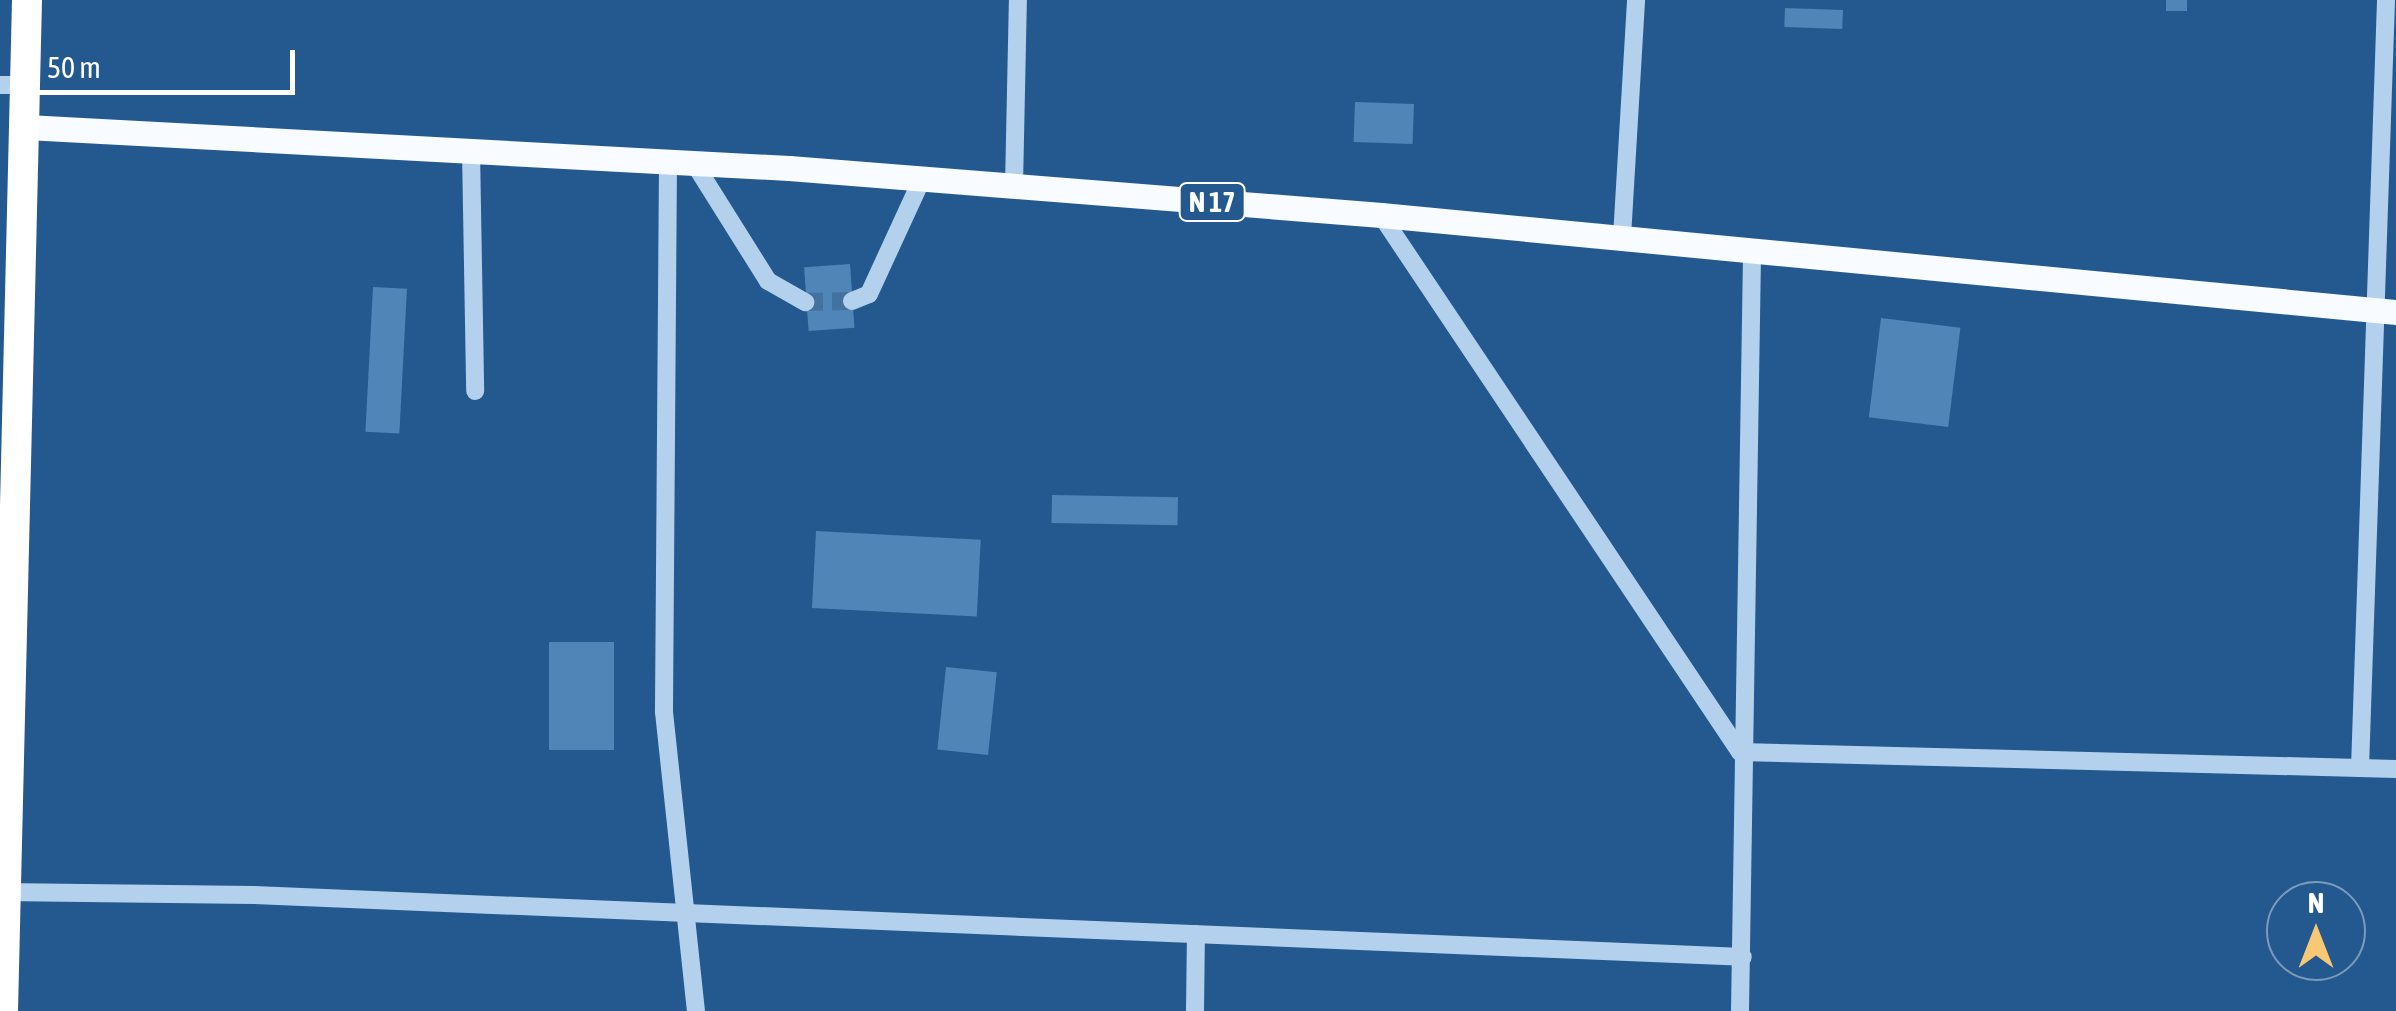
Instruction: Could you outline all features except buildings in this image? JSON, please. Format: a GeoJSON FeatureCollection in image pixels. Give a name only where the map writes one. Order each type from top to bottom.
{"type":"FeatureCollection","features":[{"type":"Feature","properties":{"kind":"highway"},"geometry":{"type":"LineString","coordinates":[[3,1011],[3,892],[26,127],[13,85],[27,0]]}},
{"type":"Feature","properties":{"kind":"main road","name":"N 17"},"geometry":{"type":"LineString","coordinates":[[26,127],[681,162],[1014,186],[1381,215],[2385,311]]}},
{"type":"Feature","properties":{"kind":"street"},"geometry":{"type":"LineString","coordinates":[[1014,186],[1018,0]]}},
{"type":"Feature","properties":{"kind":"street"},"geometry":{"type":"LineString","coordinates":[[1622,237],[1636,0]]}},
{"type":"Feature","properties":{"kind":"street"},"geometry":{"type":"LineString","coordinates":[[2360,768],[2385,311],[2386,0]]}},
{"type":"Feature","properties":{"kind":"street"},"geometry":{"type":"LineString","coordinates":[[471,151],[475,390]]}},
{"type":"Feature","properties":{"kind":"street"},"geometry":{"type":"LineString","coordinates":[[681,162],[768,282],[805,302]]}},
{"type":"Feature","properties":{"kind":"street"},"geometry":{"type":"LineString","coordinates":[[681,162],[664,712],[696,1011]]}},
{"type":"Feature","properties":{"kind":"street"},"geometry":{"type":"LineString","coordinates":[[852,301],[869,294],[922,179]]}},
{"type":"Feature","properties":{"kind":"street"},"geometry":{"type":"LineString","coordinates":[[1381,215],[1740,752]]}},
{"type":"Feature","properties":{"kind":"street"},"geometry":{"type":"LineString","coordinates":[[1740,1011],[1740,752],[1752,253]]}},
{"type":"Feature","properties":{"kind":"street"},"geometry":{"type":"LineString","coordinates":[[1740,752],[2396,769]]}},
{"type":"Feature","properties":{"kind":"street"},"geometry":{"type":"LineString","coordinates":[[3,892],[686,913],[1743,956]]}},
{"type":"Feature","properties":{"kind":"street"},"geometry":{"type":"LineString","coordinates":[[1194,1011],[1196,934]]}},
{"type":"Feature","properties":{"kind":"tunnel"},"geometry":{"type":"LineString","coordinates":[[805,302],[852,301]]}}]}
